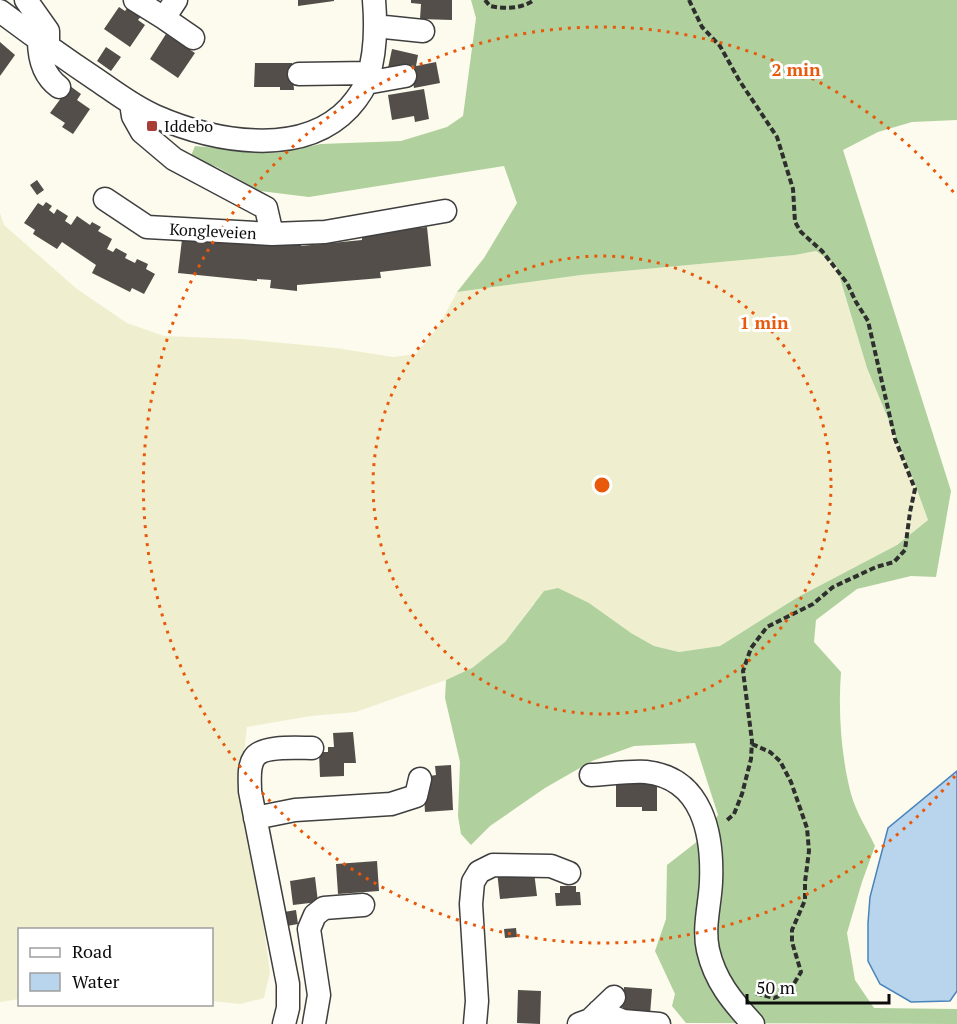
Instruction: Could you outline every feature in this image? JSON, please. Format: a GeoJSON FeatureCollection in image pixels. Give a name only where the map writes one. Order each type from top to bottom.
{"type":"FeatureCollection","features":[{"type":"Feature","properties":{"kind":"street"},"geometry":{"type":"LineString","coordinates":[[27,0],[48,31],[42,64],[52,82],[59,87]]}},
{"type":"Feature","properties":{"kind":"street"},"geometry":{"type":"LineString","coordinates":[[135,0],[170,9],[193,38]]}},
{"type":"Feature","properties":{"kind":"street"},"geometry":{"type":"LineString","coordinates":[[0,11],[131,104],[156,116],[212,135],[284,140],[319,130],[355,101],[367,78],[375,26],[374,0]]}},
{"type":"Feature","properties":{"kind":"street"},"geometry":{"type":"LineString","coordinates":[[375,26],[423,31]]}},
{"type":"Feature","properties":{"kind":"street"},"geometry":{"type":"LineString","coordinates":[[299,74],[367,78],[405,76]]}},
{"type":"Feature","properties":{"kind":"street","name":"Kongleveien"},"geometry":{"type":"LineString","coordinates":[[105,199],[147,227],[272,234],[266,208],[174,159],[142,132],[133,116],[131,104]]}},
{"type":"Feature","properties":{"kind":"street"},"geometry":{"type":"LineString","coordinates":[[272,234],[325,232],[445,211]]}},
{"type":"Feature","properties":{"kind":"street"},"geometry":{"type":"LineString","coordinates":[[284,1024],[288,1008],[288,984],[250,791],[250,771],[253,758],[261,752],[272,749],[312,748]]}},
{"type":"Feature","properties":{"kind":"street"},"geometry":{"type":"LineString","coordinates":[[591,775],[646,772],[673,779],[690,795],[702,813],[708,831],[711,882],[705,929],[708,949],[716,976],[729,998],[753,1024]]}},
{"type":"Feature","properties":{"kind":"street"},"geometry":{"type":"LineString","coordinates":[[255,818],[295,810],[391,804],[416,796],[420,779]]}},
{"type":"Feature","properties":{"kind":"street"},"geometry":{"type":"LineString","coordinates":[[475,1024],[477,1001],[471,904],[473,882],[479,872],[493,865],[550,866],[569,873]]}},
{"type":"Feature","properties":{"kind":"street"},"geometry":{"type":"LineString","coordinates":[[314,1024],[319,995],[309,928],[315,915],[324,908],[363,905]]}},
{"type":"Feature","properties":{"kind":"street"},"geometry":{"type":"LineString","coordinates":[[579,1024],[590,1020],[607,1004],[623,1021],[659,1024]]}},
{"type":"Feature","properties":{"kind":"path"},"geometry":{"type":"LineString","coordinates":[[485,0],[490,6],[505,9],[531,3],[534,0]]}},
{"type":"Feature","properties":{"kind":"path"},"geometry":{"type":"LineString","coordinates":[[689,0],[702,27],[720,46],[739,80],[777,137],[793,189],[795,222],[801,232],[822,251],[847,283],[868,321],[895,439],[915,489],[905,550],[894,562],[876,567],[833,587],[813,604],[767,627],[751,648],[743,671],[752,744],[742,794],[734,814],[722,824],[708,831]]}},
{"type":"Feature","properties":{"kind":"path"},"geometry":{"type":"LineString","coordinates":[[749,992],[774,998],[789,993],[801,972],[792,942],[792,930],[805,900],[809,851],[807,828],[780,760],[770,752],[752,744]]}},
{"type":"Feature","properties":{"kind":"green space"},"geometry":{"type":"Polygon","coordinates":[[[471,0],[957,0],[957,120],[912,122],[878,132],[843,150],[951,491],[936,577],[911,576],[857,589],[816,620],[814,642],[841,672],[841,733],[845,764],[851,794],[875,846],[847,933],[855,980],[874,1008],[957,1009],[957,1024],[686,1023],[672,1006],[675,994],[655,951],[666,919],[667,865],[703,837],[718,815],[695,743],[634,746],[592,761],[545,788],[490,826],[471,845],[461,834],[458,816],[460,762],[445,698],[446,680],[472,668],[505,642],[544,591],[558,588],[589,603],[631,633],[654,646],[679,652],[720,646],[798,597],[897,545],[928,520],[867,368],[836,265],[816,251],[795,255],[581,275],[457,292],[484,258],[517,203],[504,166],[309,197],[260,191],[217,167],[190,158],[195,146],[277,153],[321,144],[401,141],[447,127],[463,116],[476,18],[471,0]]]}},
{"type":"Feature","properties":{"kind":"green space"},"geometry":{"type":"Polygon","coordinates":[[[0,213],[4,225],[77,289],[127,323],[164,336],[241,339],[336,348],[393,357],[416,354],[439,326],[457,292],[581,275],[795,255],[816,251],[836,265],[867,368],[928,520],[897,545],[798,597],[720,646],[679,652],[654,646],[631,633],[534,603],[505,642],[472,668],[446,680],[356,712],[311,716],[247,727],[242,771],[270,972],[264,998],[240,1004],[213,1001],[213,928],[18,928],[18,999],[0,1002],[0,213]]]}},
{"type":"Feature","properties":{"kind":"water"},"geometry":{"type":"Polygon","coordinates":[[[957,771],[957,991],[950,1001],[911,1002],[880,984],[868,961],[870,897],[888,828],[957,771]]]}},
{"type":"Feature","properties":{"kind":"building"},"geometry":{"type":"Polygon","coordinates":[[[298,0],[334,0],[334,1],[298,6],[298,0]]]}},
{"type":"Feature","properties":{"kind":"building"},"geometry":{"type":"Polygon","coordinates":[[[411,0],[452,0],[452,20],[420,19],[421,4],[411,3],[411,0]]]}},
{"type":"Feature","properties":{"kind":"building"},"geometry":{"type":"Polygon","coordinates":[[[129,6],[142,15],[138,20],[145,25],[130,47],[104,29],[119,7],[125,11],[129,6]]]}},
{"type":"Feature","properties":{"kind":"building"},"geometry":{"type":"Polygon","coordinates":[[[166,34],[195,53],[178,78],[150,59],[166,34]]]}},
{"type":"Feature","properties":{"kind":"building"},"geometry":{"type":"Polygon","coordinates":[[[0,42],[15,55],[0,76],[0,42]]]}},
{"type":"Feature","properties":{"kind":"building"},"geometry":{"type":"Polygon","coordinates":[[[106,47],[121,57],[111,71],[97,61],[106,47]]]}},
{"type":"Feature","properties":{"kind":"building"},"geometry":{"type":"Polygon","coordinates":[[[392,49],[418,55],[416,66],[436,62],[440,83],[414,88],[410,67],[414,66],[403,64],[402,71],[388,68],[392,49]]]}},
{"type":"Feature","properties":{"kind":"building"},"geometry":{"type":"Polygon","coordinates":[[[255,63],[292,63],[294,90],[280,90],[280,87],[254,87],[255,63]]]}},
{"type":"Feature","properties":{"kind":"building"},"geometry":{"type":"Polygon","coordinates":[[[70,86],[81,94],[77,100],[90,109],[73,134],[62,127],[65,123],[50,113],[70,86]]]}},
{"type":"Feature","properties":{"kind":"building"},"geometry":{"type":"Polygon","coordinates":[[[424,89],[429,119],[415,122],[414,116],[392,120],[388,95],[424,89]]]}},
{"type":"Feature","properties":{"kind":"building"},"geometry":{"type":"Polygon","coordinates":[[[37,180],[44,190],[37,195],[30,185],[37,180]]]}},
{"type":"Feature","properties":{"kind":"building"},"geometry":{"type":"Polygon","coordinates":[[[46,202],[52,206],[49,210],[54,214],[57,209],[68,216],[65,221],[71,225],[77,216],[90,225],[92,222],[101,227],[98,231],[112,239],[107,249],[113,252],[116,248],[127,254],[125,258],[135,263],[137,259],[148,264],[146,269],[155,274],[144,294],[132,288],[130,292],[92,273],[96,265],[62,242],[57,249],[33,234],[35,230],[24,223],[38,203],[43,206],[46,202]]]}},
{"type":"Feature","properties":{"kind":"building"},"geometry":{"type":"Polygon","coordinates":[[[427,227],[431,266],[380,272],[381,278],[297,285],[297,291],[270,288],[271,280],[257,279],[257,281],[178,273],[183,231],[302,243],[301,246],[362,240],[362,234],[427,227]]]}},
{"type":"Feature","properties":{"kind":"building"},"geometry":{"type":"Polygon","coordinates":[[[353,732],[356,763],[344,763],[344,776],[320,777],[319,752],[328,752],[328,747],[334,747],[333,733],[353,732]]]}},
{"type":"Feature","properties":{"kind":"building"},"geometry":{"type":"Polygon","coordinates":[[[451,765],[453,810],[425,812],[423,777],[436,775],[435,766],[451,765]]]}},
{"type":"Feature","properties":{"kind":"building"},"geometry":{"type":"Polygon","coordinates":[[[616,782],[657,782],[657,811],[642,811],[642,807],[616,807],[616,782]]]}},
{"type":"Feature","properties":{"kind":"building"},"geometry":{"type":"Polygon","coordinates":[[[377,861],[379,891],[338,894],[336,864],[377,861]]]}},
{"type":"Feature","properties":{"kind":"building"},"geometry":{"type":"Polygon","coordinates":[[[497,871],[534,872],[537,896],[500,899],[497,871]]]}},
{"type":"Feature","properties":{"kind":"building"},"geometry":{"type":"Polygon","coordinates":[[[315,877],[318,902],[293,905],[290,881],[315,877]]]}},
{"type":"Feature","properties":{"kind":"building"},"geometry":{"type":"Polygon","coordinates":[[[560,886],[576,886],[576,892],[580,892],[581,905],[556,906],[555,893],[560,893],[560,886]]]}},
{"type":"Feature","properties":{"kind":"building"},"geometry":{"type":"Polygon","coordinates":[[[296,910],[298,924],[287,926],[284,912],[296,910]]]}},
{"type":"Feature","properties":{"kind":"building"},"geometry":{"type":"Polygon","coordinates":[[[516,928],[517,937],[505,938],[504,929],[516,928]]]}},
{"type":"Feature","properties":{"kind":"building"},"geometry":{"type":"Polygon","coordinates":[[[624,987],[652,989],[650,1015],[623,1013],[623,1007],[620,1007],[624,987]]]}},
{"type":"Feature","properties":{"kind":"building"},"geometry":{"type":"Polygon","coordinates":[[[518,990],[541,991],[540,1024],[517,1023],[518,990]]]}},
{"type":"Feature","properties":{"kind":"place","name":"Iddebo"},"geometry":{"type":"Point","coordinates":[152,126]}}]}
